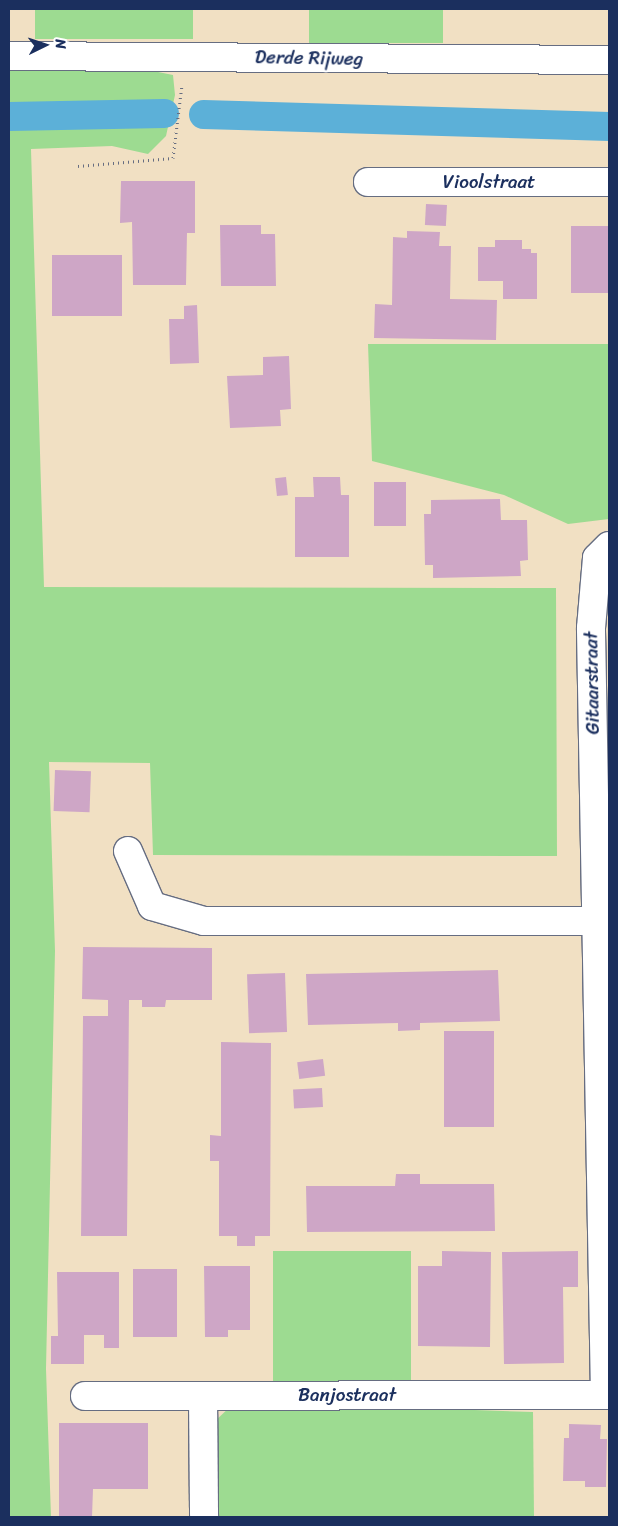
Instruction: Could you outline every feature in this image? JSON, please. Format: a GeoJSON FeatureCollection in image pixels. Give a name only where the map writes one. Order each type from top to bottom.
{"type":"FeatureCollection","features":[{"type":"Feature","properties":{"kind":"street","name":"Derde Rijweg"},"geometry":{"type":"LineString","coordinates":[[9,56],[609,60]]}},
{"type":"Feature","properties":{"kind":"street","name":"Vioolstraat"},"geometry":{"type":"LineString","coordinates":[[368,182],[609,182]]}},
{"type":"Feature","properties":{"kind":"street","name":"Gitaarstraat"},"geometry":{"type":"LineString","coordinates":[[607,1395],[605,1085],[596,921],[602,775],[592,592],[597,558],[609,546]]}},
{"type":"Feature","properties":{"kind":"street"},"geometry":{"type":"LineString","coordinates":[[128,852],[152,906],[204,921],[596,921]]}},
{"type":"Feature","properties":{"kind":"street","name":"Banjostraat"},"geometry":{"type":"LineString","coordinates":[[85,1396],[607,1395]]}},
{"type":"Feature","properties":{"kind":"street"},"geometry":{"type":"LineString","coordinates":[[203,1396],[204,1517]]}},
{"type":"Feature","properties":{"kind":"path"},"geometry":{"type":"LineString","coordinates":[[78,166],[174,158],[185,57]]}},
{"type":"Feature","properties":{"kind":"green space"},"geometry":{"type":"Polygon","coordinates":[[[35,9],[193,9],[193,39],[35,39],[35,9]]]}},
{"type":"Feature","properties":{"kind":"green space"},"geometry":{"type":"Polygon","coordinates":[[[309,9],[443,9],[443,43],[309,43],[309,9]]]}},
{"type":"Feature","properties":{"kind":"green space"},"geometry":{"type":"Polygon","coordinates":[[[9,70],[153,71],[173,75],[175,95],[166,136],[148,154],[112,146],[31,149],[44,587],[556,588],[557,856],[153,855],[150,763],[49,762],[55,951],[46,1369],[51,1517],[9,1517],[9,70]]]}},
{"type":"Feature","properties":{"kind":"green space"},"geometry":{"type":"Polygon","coordinates":[[[368,344],[609,344],[609,519],[568,524],[504,495],[372,461],[368,344]]]}},
{"type":"Feature","properties":{"kind":"green space"},"geometry":{"type":"Polygon","coordinates":[[[273,1251],[411,1251],[411,1387],[273,1387],[273,1251]]]}},
{"type":"Feature","properties":{"kind":"green space"},"geometry":{"type":"Polygon","coordinates":[[[246,1402],[533,1412],[534,1517],[214,1517],[214,1422],[231,1406],[246,1402]]]}},
{"type":"Feature","properties":{"kind":"building"},"geometry":{"type":"Polygon","coordinates":[[[121,181],[195,181],[195,233],[187,233],[186,285],[133,285],[132,222],[120,223],[121,181]]]}},
{"type":"Feature","properties":{"kind":"building"},"geometry":{"type":"Polygon","coordinates":[[[426,204],[447,205],[446,226],[425,225],[426,204]]]}},
{"type":"Feature","properties":{"kind":"building"},"geometry":{"type":"Polygon","coordinates":[[[220,225],[261,225],[261,234],[275,234],[276,286],[221,286],[220,225]]]}},
{"type":"Feature","properties":{"kind":"building"},"geometry":{"type":"Polygon","coordinates":[[[571,226],[609,226],[609,293],[571,293],[571,226]]]}},
{"type":"Feature","properties":{"kind":"building"},"geometry":{"type":"Polygon","coordinates":[[[407,231],[440,232],[439,246],[451,246],[450,299],[497,300],[496,340],[374,338],[375,304],[392,305],[393,237],[407,238],[407,231]]]}},
{"type":"Feature","properties":{"kind":"building"},"geometry":{"type":"Polygon","coordinates":[[[495,240],[522,240],[522,249],[531,249],[531,253],[537,253],[537,299],[503,299],[503,281],[478,281],[478,247],[495,247],[495,240]]]}},
{"type":"Feature","properties":{"kind":"building"},"geometry":{"type":"Polygon","coordinates":[[[52,255],[122,255],[122,316],[52,316],[52,255]]]}},
{"type":"Feature","properties":{"kind":"building"},"geometry":{"type":"Polygon","coordinates":[[[197,305],[199,363],[170,364],[169,319],[184,319],[184,306],[197,305]]]}},
{"type":"Feature","properties":{"kind":"building"},"geometry":{"type":"Polygon","coordinates":[[[289,356],[291,409],[280,410],[281,426],[230,428],[227,376],[263,375],[263,357],[289,356]]]}},
{"type":"Feature","properties":{"kind":"building"},"geometry":{"type":"Polygon","coordinates":[[[286,477],[288,495],[277,496],[275,478],[286,477]]]}},
{"type":"Feature","properties":{"kind":"building"},"geometry":{"type":"Polygon","coordinates":[[[313,477],[340,477],[341,495],[349,495],[349,557],[295,557],[295,497],[314,497],[313,477]]]}},
{"type":"Feature","properties":{"kind":"building"},"geometry":{"type":"Polygon","coordinates":[[[374,482],[406,482],[406,526],[374,526],[374,482]]]}},
{"type":"Feature","properties":{"kind":"building"},"geometry":{"type":"Polygon","coordinates":[[[500,499],[501,520],[527,520],[528,560],[520,561],[521,576],[433,578],[433,565],[425,565],[424,514],[431,514],[431,500],[500,499]]]}},
{"type":"Feature","properties":{"kind":"building"},"geometry":{"type":"Polygon","coordinates":[[[55,770],[91,771],[90,812],[54,811],[55,770]]]}},
{"type":"Feature","properties":{"kind":"building"},"geometry":{"type":"Polygon","coordinates":[[[83,947],[212,948],[212,1000],[166,1000],[165,1007],[142,1007],[142,1000],[129,1000],[127,1236],[81,1236],[83,1016],[108,1016],[108,1000],[82,999],[83,947]]]}},
{"type":"Feature","properties":{"kind":"building"},"geometry":{"type":"Polygon","coordinates":[[[498,970],[500,1021],[420,1023],[420,1030],[398,1031],[398,1023],[308,1025],[306,974],[498,970]]]}},
{"type":"Feature","properties":{"kind":"building"},"geometry":{"type":"Polygon","coordinates":[[[285,973],[287,1032],[249,1033],[247,974],[285,973]]]}},
{"type":"Feature","properties":{"kind":"building"},"geometry":{"type":"Polygon","coordinates":[[[444,1031],[494,1031],[494,1127],[444,1127],[444,1031]]]}},
{"type":"Feature","properties":{"kind":"building"},"geometry":{"type":"Polygon","coordinates":[[[221,1042],[271,1043],[270,1236],[255,1236],[255,1246],[237,1246],[237,1236],[219,1236],[219,1161],[210,1161],[210,1135],[221,1136],[221,1042]]]}},
{"type":"Feature","properties":{"kind":"building"},"geometry":{"type":"Polygon","coordinates":[[[323,1059],[325,1076],[299,1079],[297,1062],[323,1059]]]}},
{"type":"Feature","properties":{"kind":"building"},"geometry":{"type":"Polygon","coordinates":[[[322,1088],[323,1107],[294,1108],[293,1090],[322,1088]]]}},
{"type":"Feature","properties":{"kind":"building"},"geometry":{"type":"Polygon","coordinates":[[[396,1174],[420,1174],[420,1184],[494,1184],[495,1231],[307,1232],[306,1186],[395,1186],[396,1174]]]}},
{"type":"Feature","properties":{"kind":"building"},"geometry":{"type":"Polygon","coordinates":[[[442,1251],[491,1252],[490,1347],[418,1346],[418,1266],[442,1266],[442,1251]]]}},
{"type":"Feature","properties":{"kind":"building"},"geometry":{"type":"Polygon","coordinates":[[[578,1251],[578,1287],[563,1287],[564,1363],[504,1364],[502,1252],[578,1251]]]}},
{"type":"Feature","properties":{"kind":"building"},"geometry":{"type":"Polygon","coordinates":[[[204,1266],[250,1266],[250,1330],[228,1330],[228,1337],[205,1337],[204,1266]]]}},
{"type":"Feature","properties":{"kind":"building"},"geometry":{"type":"Polygon","coordinates":[[[133,1269],[177,1269],[177,1337],[133,1337],[133,1269]]]}},
{"type":"Feature","properties":{"kind":"building"},"geometry":{"type":"Polygon","coordinates":[[[57,1272],[119,1272],[119,1348],[104,1348],[104,1335],[84,1335],[84,1364],[51,1364],[51,1336],[58,1336],[57,1272]]]}},
{"type":"Feature","properties":{"kind":"building"},"geometry":{"type":"Polygon","coordinates":[[[59,1423],[148,1423],[148,1489],[93,1489],[92,1517],[59,1517],[59,1423]]]}},
{"type":"Feature","properties":{"kind":"building"},"geometry":{"type":"Polygon","coordinates":[[[569,1424],[601,1425],[600,1439],[607,1439],[606,1487],[585,1487],[585,1481],[563,1481],[564,1438],[569,1438],[569,1424]]]}},
{"type":"Feature","properties":{"kind":"waterway"},"geometry":{"type":"LineString","coordinates":[[9,116],[164,113]]}},
{"type":"Feature","properties":{"kind":"waterway"},"geometry":{"type":"LineString","coordinates":[[203,114],[609,126]]}}]}
